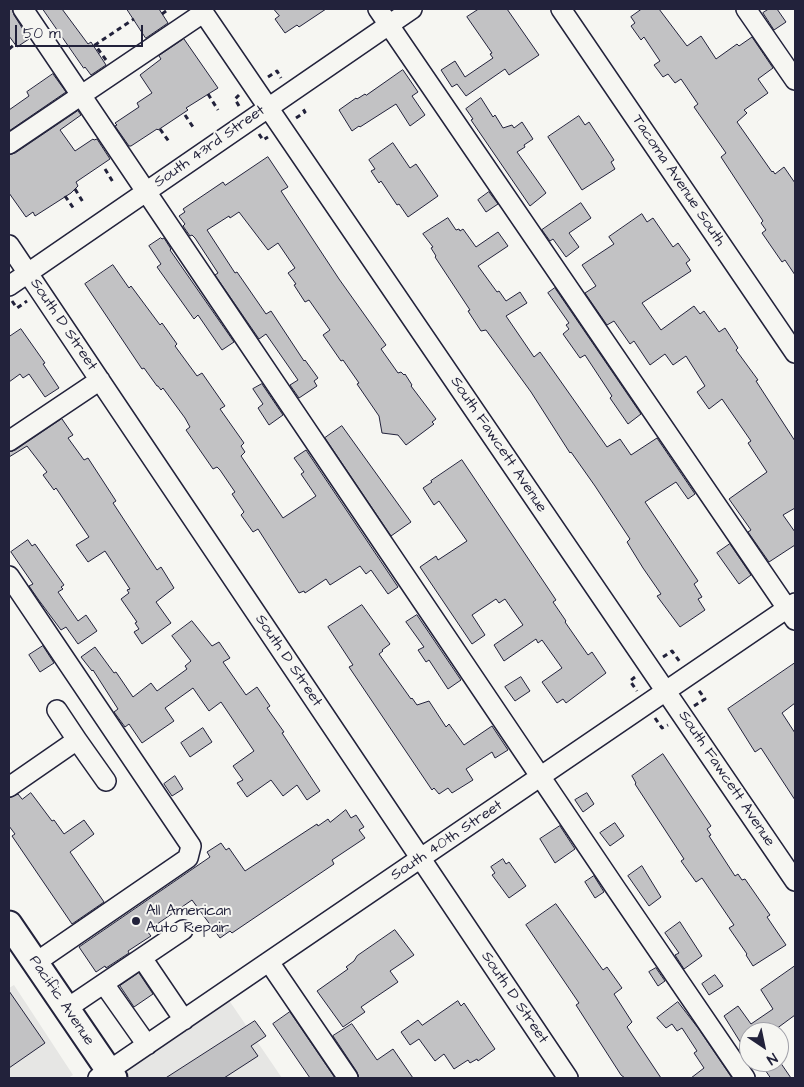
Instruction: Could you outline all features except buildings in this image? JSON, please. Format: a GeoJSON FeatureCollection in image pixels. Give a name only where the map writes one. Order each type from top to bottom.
{"type":"FeatureCollection","features":[{"type":"Feature","properties":{"kind":"main road","name":"Pacific Avenue"},"geometry":{"type":"LineString","coordinates":[[9,924],[66,1009],[107,1076]]}},
{"type":"Feature","properties":{"kind":"street"},"geometry":{"type":"LineString","coordinates":[[23,9],[744,1078]]}},
{"type":"Feature","properties":{"kind":"street"},"geometry":{"type":"LineString","coordinates":[[378,9],[793,611]]}},
{"type":"Feature","properties":{"kind":"street","name":"South 43rd Street"},"geometry":{"type":"LineString","coordinates":[[9,292],[28,273],[412,9]]}},
{"type":"Feature","properties":{"kind":"street","name":"Tacoma Avenue South"},"geometry":{"type":"LineString","coordinates":[[561,9],[795,352]]}},
{"type":"Feature","properties":{"kind":"street"},"geometry":{"type":"LineString","coordinates":[[746,9],[795,80]]}},
{"type":"Feature","properties":{"kind":"street"},"geometry":{"type":"LineString","coordinates":[[9,144],[202,11]]}},
{"type":"Feature","properties":{"kind":"street","name":"South Fawcett Avenue"},"geometry":{"type":"LineString","coordinates":[[202,11],[795,881]]}},
{"type":"Feature","properties":{"kind":"street","name":"South D Street"},"geometry":{"type":"LineString","coordinates":[[9,245],[568,1078]]}},
{"type":"Feature","properties":{"kind":"street"},"geometry":{"type":"LineString","coordinates":[[9,441],[100,380]]}},
{"type":"Feature","properties":{"kind":"street"},"geometry":{"type":"LineString","coordinates":[[9,576],[191,846],[188,858],[35,963]]}},
{"type":"Feature","properties":{"kind":"street","name":"South 40th Street"},"geometry":{"type":"LineString","coordinates":[[107,1076],[147,1045],[666,691],[793,611]]}},
{"type":"Feature","properties":{"kind":"street"},"geometry":{"type":"LineString","coordinates":[[57,710],[106,781]]}},
{"type":"Feature","properties":{"kind":"street"},"geometry":{"type":"LineString","coordinates":[[9,787],[77,740]]}},
{"type":"Feature","properties":{"kind":"street"},"geometry":{"type":"LineString","coordinates":[[66,1009],[183,930]]}},
{"type":"Feature","properties":{"kind":"street"},"geometry":{"type":"LineString","coordinates":[[142,958],[184,1020]]}},
{"type":"Feature","properties":{"kind":"street"},"geometry":{"type":"LineString","coordinates":[[269,962],[348,1078]]}},
{"type":"Feature","properties":{"kind":"street"},"geometry":{"type":"LineString","coordinates":[[104,984],[147,1045]]}},
{"type":"Feature","properties":{"kind":"path"},"geometry":{"type":"LineString","coordinates":[[162,14],[169,9]]}},
{"type":"Feature","properties":{"kind":"path"},"geometry":{"type":"LineString","coordinates":[[115,72],[95,45],[134,19]]}},
{"type":"Feature","properties":{"kind":"path"},"geometry":{"type":"LineString","coordinates":[[9,49],[15,44]]}},
{"type":"Feature","properties":{"kind":"path"},"geometry":{"type":"LineString","coordinates":[[268,78],[277,71],[282,79]]}},
{"type":"Feature","properties":{"kind":"path"},"geometry":{"type":"LineString","coordinates":[[239,106],[235,99],[243,93]]}},
{"type":"Feature","properties":{"kind":"path"},"geometry":{"type":"LineString","coordinates":[[208,94],[218,110]]}},
{"type":"Feature","properties":{"kind":"path"},"geometry":{"type":"LineString","coordinates":[[296,118],[305,112],[300,106]]}},
{"type":"Feature","properties":{"kind":"path"},"geometry":{"type":"LineString","coordinates":[[185,115],[193,127]]}},
{"type":"Feature","properties":{"kind":"path"},"geometry":{"type":"LineString","coordinates":[[160,128],[170,143]]}},
{"type":"Feature","properties":{"kind":"path"},"geometry":{"type":"LineString","coordinates":[[257,132],[263,140],[273,134]]}},
{"type":"Feature","properties":{"kind":"path"},"geometry":{"type":"LineString","coordinates":[[105,169],[113,182]]}},
{"type":"Feature","properties":{"kind":"path"},"geometry":{"type":"LineString","coordinates":[[75,189],[84,202]]}},
{"type":"Feature","properties":{"kind":"path"},"geometry":{"type":"LineString","coordinates":[[66,196],[74,209]]}},
{"type":"Feature","properties":{"kind":"path"},"geometry":{"type":"LineString","coordinates":[[9,292],[17,308],[28,300]]}},
{"type":"Feature","properties":{"kind":"path"},"geometry":{"type":"LineString","coordinates":[[663,658],[672,652],[681,664]]}},
{"type":"Feature","properties":{"kind":"path"},"geometry":{"type":"LineString","coordinates":[[639,693],[630,680],[640,674]]}},
{"type":"Feature","properties":{"kind":"path"},"geometry":{"type":"LineString","coordinates":[[693,707],[705,699],[697,688]]}},
{"type":"Feature","properties":{"kind":"path"},"geometry":{"type":"LineString","coordinates":[[654,716],[662,728],[674,720]]}},
{"type":"Feature","properties":{"kind":"shaded area"},"geometry":{"type":"Polygon","coordinates":[[[14,985],[73,1075],[68,1078],[9,1078],[9,988],[14,985]]]}},
{"type":"Feature","properties":{"kind":"shaded area"},"geometry":{"type":"Polygon","coordinates":[[[224,993],[282,1078],[114,1078],[224,993]]]}},
{"type":"Feature","properties":{"kind":"place","name":"All American Auto Repair"},"geometry":{"type":"Point","coordinates":[136,921]}}]}
